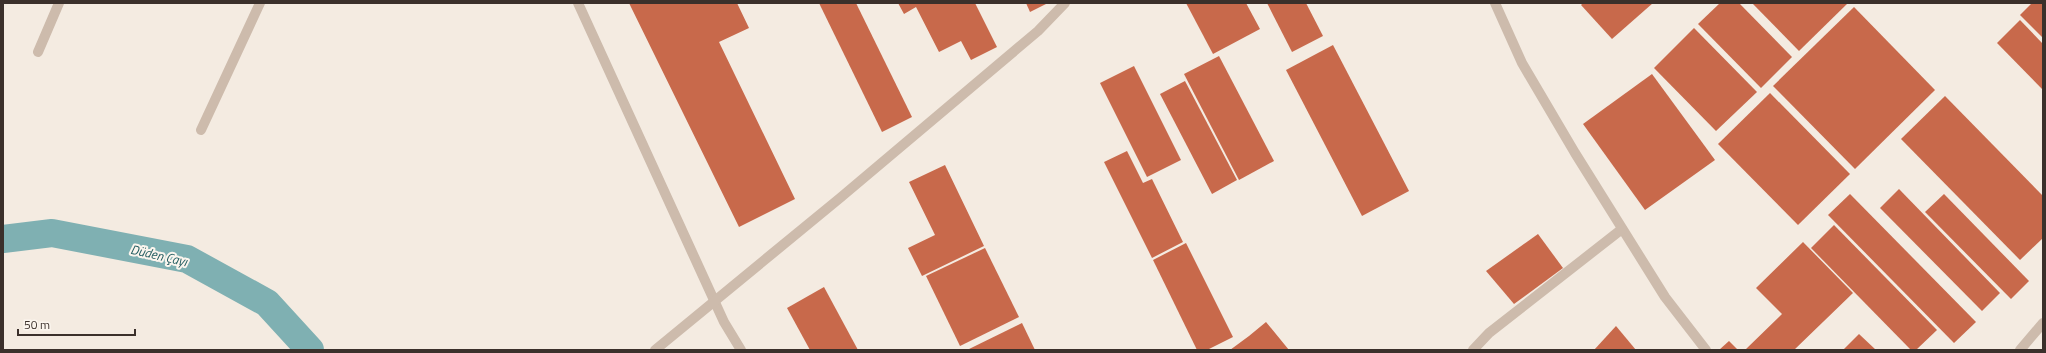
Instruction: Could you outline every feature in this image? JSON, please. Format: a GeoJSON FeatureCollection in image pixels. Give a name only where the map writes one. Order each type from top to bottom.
{"type":"FeatureCollection","features":[{"type":"Feature","properties":{"kind":"street"},"geometry":{"type":"LineString","coordinates":[[38,52],[59,3]]}},
{"type":"Feature","properties":{"kind":"street"},"geometry":{"type":"LineString","coordinates":[[201,130],[260,3]]}},
{"type":"Feature","properties":{"kind":"street"},"geometry":{"type":"LineString","coordinates":[[578,3],[714,302],[741,350]]}},
{"type":"Feature","properties":{"kind":"street"},"geometry":{"type":"LineString","coordinates":[[655,350],[1038,31],[1065,3]]}},
{"type":"Feature","properties":{"kind":"street"},"geometry":{"type":"LineString","coordinates":[[1495,3],[1522,63],[1575,153],[1665,297],[1706,350]]}},
{"type":"Feature","properties":{"kind":"street"},"geometry":{"type":"LineString","coordinates":[[1474,350],[1489,333],[1622,229]]}},
{"type":"Feature","properties":{"kind":"street"},"geometry":{"type":"LineString","coordinates":[[2020,350],[2043,323]]}},
{"type":"Feature","properties":{"kind":"building"},"geometry":{"type":"Polygon","coordinates":[[[629,3],[737,3],[749,28],[719,42],[795,199],[739,227],[629,3]]]}},
{"type":"Feature","properties":{"kind":"building"},"geometry":{"type":"Polygon","coordinates":[[[819,3],[856,3],[912,117],[882,132],[819,3]]]}},
{"type":"Feature","properties":{"kind":"building"},"geometry":{"type":"Polygon","coordinates":[[[898,3],[975,3],[997,47],[971,60],[961,41],[939,52],[916,7],[904,14],[898,3]]]}},
{"type":"Feature","properties":{"kind":"building"},"geometry":{"type":"Polygon","coordinates":[[[1026,3],[1048,3],[1030,12],[1026,3]]]}},
{"type":"Feature","properties":{"kind":"building"},"geometry":{"type":"Polygon","coordinates":[[[1186,3],[1246,3],[1260,29],[1213,54],[1186,3]]]}},
{"type":"Feature","properties":{"kind":"building"},"geometry":{"type":"Polygon","coordinates":[[[1267,3],[1306,3],[1323,36],[1292,52],[1267,3]]]}},
{"type":"Feature","properties":{"kind":"building"},"geometry":{"type":"Polygon","coordinates":[[[1583,3],[1653,3],[1612,39],[1581,5],[1583,3]]]}},
{"type":"Feature","properties":{"kind":"building"},"geometry":{"type":"Polygon","coordinates":[[[1720,3],[1739,3],[1792,57],[1761,88],[1698,24],[1720,3]]]}},
{"type":"Feature","properties":{"kind":"building"},"geometry":{"type":"Polygon","coordinates":[[[1752,3],[1848,3],[1799,51],[1752,3]]]}},
{"type":"Feature","properties":{"kind":"building"},"geometry":{"type":"Polygon","coordinates":[[[2032,3],[2043,3],[2043,38],[2020,15],[2032,3]]]}},
{"type":"Feature","properties":{"kind":"building"},"geometry":{"type":"Polygon","coordinates":[[[1854,7],[1935,90],[1855,169],[1773,86],[1854,7]]]}},
{"type":"Feature","properties":{"kind":"building"},"geometry":{"type":"Polygon","coordinates":[[[2020,20],[2043,44],[2043,90],[1997,43],[2020,20]]]}},
{"type":"Feature","properties":{"kind":"building"},"geometry":{"type":"Polygon","coordinates":[[[1694,28],[1757,92],[1716,131],[1654,68],[1694,28]]]}},
{"type":"Feature","properties":{"kind":"building"},"geometry":{"type":"Polygon","coordinates":[[[1333,45],[1409,191],[1362,216],[1286,70],[1333,45]]]}},
{"type":"Feature","properties":{"kind":"building"},"geometry":{"type":"Polygon","coordinates":[[[1219,56],[1274,161],[1239,180],[1184,74],[1219,56]]]}},
{"type":"Feature","properties":{"kind":"building"},"geometry":{"type":"Polygon","coordinates":[[[1134,66],[1181,160],[1147,177],[1100,83],[1134,66]]]}},
{"type":"Feature","properties":{"kind":"building"},"geometry":{"type":"Polygon","coordinates":[[[1652,74],[1715,160],[1645,210],[1583,124],[1652,74]]]}},
{"type":"Feature","properties":{"kind":"building"},"geometry":{"type":"Polygon","coordinates":[[[1185,81],[1237,180],[1212,194],[1160,94],[1185,81]]]}},
{"type":"Feature","properties":{"kind":"building"},"geometry":{"type":"Polygon","coordinates":[[[1770,93],[1850,174],[1798,225],[1718,144],[1770,93]]]}},
{"type":"Feature","properties":{"kind":"building"},"geometry":{"type":"Polygon","coordinates":[[[1945,96],[2043,196],[2043,238],[2020,260],[1901,139],[1945,96]]]}},
{"type":"Feature","properties":{"kind":"building"},"geometry":{"type":"Polygon","coordinates":[[[1127,151],[1143,183],[1152,179],[1183,242],[1152,258],[1104,162],[1127,151]]]}},
{"type":"Feature","properties":{"kind":"building"},"geometry":{"type":"Polygon","coordinates":[[[945,165],[984,246],[922,276],[908,248],[935,235],[909,182],[945,165]]]}},
{"type":"Feature","properties":{"kind":"building"},"geometry":{"type":"Polygon","coordinates":[[[1899,189],[2000,293],[1982,311],[1880,208],[1899,189]]]}},
{"type":"Feature","properties":{"kind":"building"},"geometry":{"type":"Polygon","coordinates":[[[1850,194],[1976,322],[1954,343],[1828,215],[1850,194]]]}},
{"type":"Feature","properties":{"kind":"building"},"geometry":{"type":"Polygon","coordinates":[[[1944,194],[2029,281],[2011,299],[1925,212],[1944,194]]]}},
{"type":"Feature","properties":{"kind":"building"},"geometry":{"type":"Polygon","coordinates":[[[1834,225],[1937,330],[1916,350],[1911,350],[1811,248],[1834,225]]]}},
{"type":"Feature","properties":{"kind":"building"},"geometry":{"type":"Polygon","coordinates":[[[1538,234],[1563,268],[1514,304],[1486,271],[1538,234]]]}},
{"type":"Feature","properties":{"kind":"building"},"geometry":{"type":"Polygon","coordinates":[[[1803,242],[1853,293],[1794,350],[1745,350],[1782,314],[1756,288],[1803,242]]]}},
{"type":"Feature","properties":{"kind":"building"},"geometry":{"type":"Polygon","coordinates":[[[1186,243],[1233,337],[1207,350],[1197,350],[1153,260],[1186,243]]]}},
{"type":"Feature","properties":{"kind":"building"},"geometry":{"type":"Polygon","coordinates":[[[985,248],[1019,317],[960,346],[926,276],[985,248]]]}},
{"type":"Feature","properties":{"kind":"building"},"geometry":{"type":"Polygon","coordinates":[[[824,287],[858,350],[810,350],[787,308],[824,287]]]}},
{"type":"Feature","properties":{"kind":"building"},"geometry":{"type":"Polygon","coordinates":[[[1266,322],[1289,350],[1230,350],[1249,336],[1266,322]]]}},
{"type":"Feature","properties":{"kind":"building"},"geometry":{"type":"Polygon","coordinates":[[[1022,323],[1035,350],[967,350],[1022,323]]]}},
{"type":"Feature","properties":{"kind":"building"},"geometry":{"type":"Polygon","coordinates":[[[1616,326],[1636,350],[1594,350],[1616,326]]]}},
{"type":"Feature","properties":{"kind":"building"},"geometry":{"type":"Polygon","coordinates":[[[1859,334],[1876,350],[1843,350],[1859,334]]]}},
{"type":"Feature","properties":{"kind":"building"},"geometry":{"type":"Polygon","coordinates":[[[1729,341],[1738,350],[1719,350],[1729,341]]]}},
{"type":"Feature","properties":{"kind":"waterway","name":"Düden Çayı"},"geometry":{"type":"LineString","coordinates":[[3,239],[52,233],[187,259],[267,303],[310,350]]}}]}
